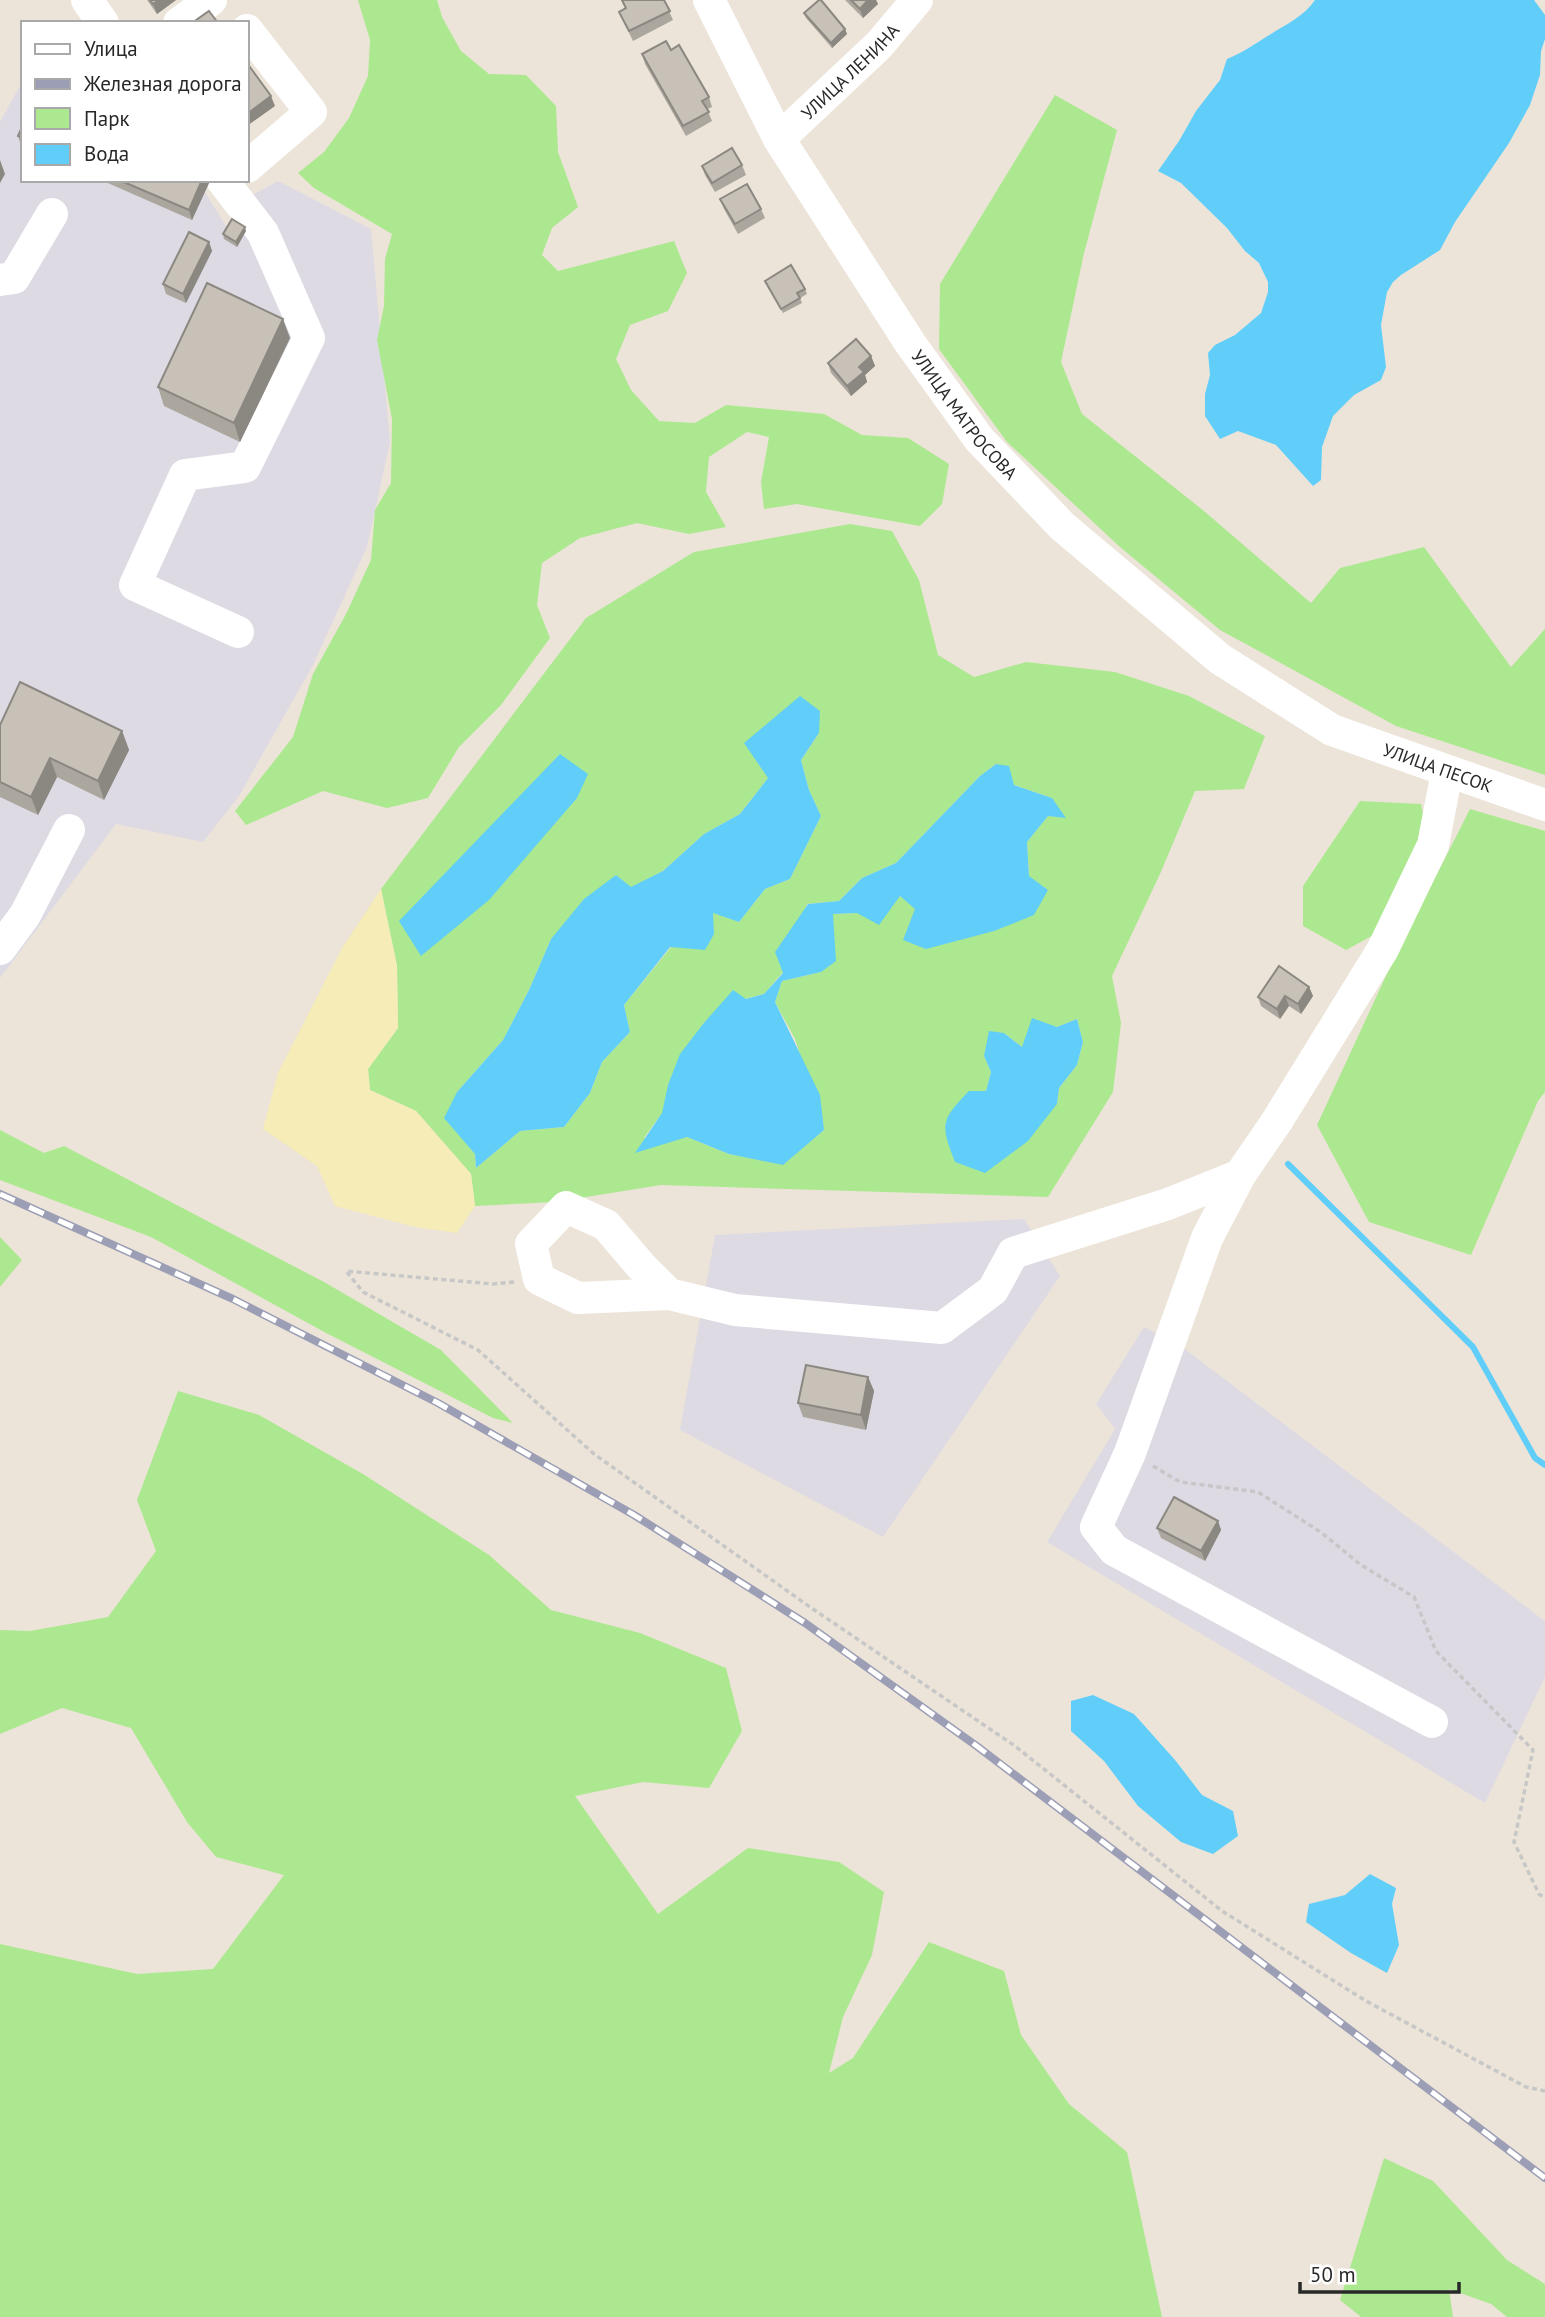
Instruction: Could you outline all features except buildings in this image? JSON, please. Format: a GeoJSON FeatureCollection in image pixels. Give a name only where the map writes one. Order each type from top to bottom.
{"type":"FeatureCollection","features":[{"type":"Feature","properties":{"kind":"street"},"geometry":{"type":"LineString","coordinates":[[87,0],[102,21]]}},
{"type":"Feature","properties":{"kind":"street"},"geometry":{"type":"LineString","coordinates":[[182,21],[211,0]]}},
{"type":"Feature","properties":{"kind":"street"},"geometry":{"type":"LineString","coordinates":[[223,0],[239,21]]}},
{"type":"Feature","properties":{"kind":"street","name":"УЛИЦА МАТРОСОВА"},"geometry":{"type":"LineString","coordinates":[[709,0],[779,139],[910,342],[979,439],[1062,526],[1220,659],[1332,730]]}},
{"type":"Feature","properties":{"kind":"street","name":"УЛИЦА ЛЕНИНА"},"geometry":{"type":"LineString","coordinates":[[779,139],[879,45],[917,0]]}},
{"type":"Feature","properties":{"kind":"street"},"geometry":{"type":"LineString","coordinates":[[248,31],[312,113],[248,171]]}},
{"type":"Feature","properties":{"kind":"street"},"geometry":{"type":"LineString","coordinates":[[234,184],[263,233],[309,338],[245,467],[185,475],[135,585],[238,632]]}},
{"type":"Feature","properties":{"kind":"street"},"geometry":{"type":"LineString","coordinates":[[0,280],[14,278],[52,214]]}},
{"type":"Feature","properties":{"kind":"street","name":"УЛИЦА ПЕСОК"},"geometry":{"type":"LineString","coordinates":[[1332,730],[1545,805]]}},
{"type":"Feature","properties":{"kind":"street"},"geometry":{"type":"LineString","coordinates":[[1432,1723],[1114,1550],[1096,1527],[1130,1453],[1207,1238],[1240,1175],[1278,1121],[1383,950],[1433,845],[1447,772]]}},
{"type":"Feature","properties":{"kind":"street"},"geometry":{"type":"LineString","coordinates":[[0,949],[26,915],[68,830]]}},
{"type":"Feature","properties":{"kind":"street"},"geometry":{"type":"LineString","coordinates":[[668,1294],[606,1225],[566,1207],[531,1244],[539,1279],[578,1298],[668,1294],[735,1310],[942,1328],[993,1290],[1013,1253],[1168,1204],[1240,1175]]}},
{"type":"Feature","properties":{"kind":"path"},"geometry":{"type":"LineString","coordinates":[[539,1279],[493,1284],[346,1271],[363,1292],[478,1350],[594,1454],[810,1607],[1014,1746],[1222,1911],[1366,2001],[1526,2087],[1545,2091]]}},
{"type":"Feature","properties":{"kind":"path"},"geometry":{"type":"LineString","coordinates":[[1130,1453],[1180,1482],[1258,1492],[1322,1533],[1362,1565],[1414,1597],[1436,1651],[1533,1750],[1514,1842],[1539,1894],[1545,1898]]}},
{"type":"Feature","properties":{"kind":"shaded area"},"geometry":{"type":"Polygon","coordinates":[[[21,84],[21,182],[207,182],[209,183],[205,192],[229,231],[254,194],[278,181],[371,229],[390,442],[367,547],[313,665],[239,796],[203,842],[116,824],[0,978],[0,122],[21,84]]]}},
{"type":"Feature","properties":{"kind":"shaded area"},"geometry":{"type":"Polygon","coordinates":[[[1024,1219],[1060,1276],[883,1537],[680,1430],[715,1235],[1024,1219]]]}},
{"type":"Feature","properties":{"kind":"shaded area"},"geometry":{"type":"Polygon","coordinates":[[[1144,1327],[1186,1350],[1545,1621],[1545,1677],[1485,1803],[1047,1542],[1115,1429],[1096,1404],[1144,1327]]]}},
{"type":"Feature","properties":{"kind":"green space"},"geometry":{"type":"Polygon","coordinates":[[[358,0],[437,0],[442,17],[461,51],[489,74],[526,75],[556,106],[558,152],[578,207],[552,228],[542,255],[558,271],[674,241],[687,273],[668,311],[630,325],[616,359],[631,390],[659,421],[695,423],[726,405],[824,414],[862,435],[908,438],[949,464],[942,504],[920,526],[797,504],[764,509],[761,482],[769,437],[747,432],[709,457],[706,492],[726,527],[689,534],[637,523],[580,538],[542,563],[537,605],[550,638],[501,705],[459,747],[428,798],[387,808],[323,791],[246,825],[235,811],[293,737],[313,674],[346,614],[371,560],[375,510],[391,483],[392,419],[377,340],[384,306],[385,259],[392,234],[314,188],[298,173],[324,152],[349,118],[368,76],[370,40],[358,0]]]}},
{"type":"Feature","properties":{"kind":"green space"},"geometry":{"type":"Polygon","coordinates":[[[1055,95],[1117,130],[1084,253],[1061,362],[1082,414],[1204,511],[1311,603],[1340,568],[1424,547],[1511,667],[1545,629],[1545,775],[1396,726],[1220,630],[1120,547],[1007,442],[939,349],[940,284],[1055,95]]]}},
{"type":"Feature","properties":{"kind":"green space"},"geometry":{"type":"Polygon","coordinates":[[[850,524],[892,531],[919,580],[938,655],[974,677],[1026,662],[1115,672],[1189,696],[1265,736],[1244,789],[1195,791],[1112,976],[1121,1023],[1113,1092],[1048,1197],[661,1185],[555,1202],[475,1206],[471,1174],[416,1111],[370,1090],[368,1069],[398,1028],[397,966],[381,889],[586,618],[694,552],[850,524]],[[819,733],[768,778],[740,814],[704,834],[663,871],[631,888],[616,875],[551,939],[503,1040],[457,1092],[475,1154],[476,1168],[520,1131],[564,1127],[590,1093],[602,1062],[630,1032],[624,1005],[671,947],[712,912],[739,922],[765,889],[790,879],[821,816],[809,790],[801,760],[819,733]],[[996,764],[980,776],[896,863],[862,878],[839,901],[807,904],[783,972],[764,994],[745,999],[644,1138],[687,1137],[729,1154],[783,1164],[824,1130],[795,1039],[775,1002],[782,981],[821,972],[832,914],[857,913],[900,896],[915,908],[1029,876],[1027,842],[1048,816],[1052,798],[1014,785],[996,764]],[[1077,1019],[1057,1027],[1038,1022],[1022,1047],[1004,1033],[984,1056],[991,1072],[986,1091],[969,1091],[1057,1104],[1059,1088],[1077,1065],[1083,1042],[1077,1019]]]}},
{"type":"Feature","properties":{"kind":"green space"},"geometry":{"type":"Polygon","coordinates":[[[1360,801],[1421,804],[1430,846],[1392,925],[1346,950],[1303,926],[1303,886],[1360,801]]]}},
{"type":"Feature","properties":{"kind":"green space"},"geometry":{"type":"Polygon","coordinates":[[[1470,809],[1545,831],[1545,1092],[1538,1101],[1471,1255],[1369,1222],[1317,1125],[1391,965],[1470,809]]]}},
{"type":"Feature","properties":{"kind":"green space"},"geometry":{"type":"Polygon","coordinates":[[[0,1130],[44,1153],[64,1146],[324,1282],[441,1350],[513,1423],[493,1418],[328,1334],[151,1237],[0,1180],[0,1130]]]}},
{"type":"Feature","properties":{"kind":"green space"},"geometry":{"type":"Polygon","coordinates":[[[0,1237],[22,1260],[0,1287],[0,1237]]]}},
{"type":"Feature","properties":{"kind":"green space"},"geometry":{"type":"Polygon","coordinates":[[[178,1391],[259,1415],[363,1474],[489,1555],[551,1610],[640,1633],[726,1668],[742,1731],[709,1788],[643,1782],[575,1796],[658,1914],[748,1848],[839,1862],[884,1892],[872,1955],[843,2017],[829,2073],[853,2058],[929,1942],[1004,1971],[1021,2035],[1069,2104],[1127,2152],[1162,2317],[0,2317],[0,1944],[137,1974],[213,1969],[284,1875],[216,1857],[187,1822],[131,1728],[62,1708],[0,1734],[0,1630],[30,1631],[108,1617],[156,1551],[137,1500],[178,1391]]]}},
{"type":"Feature","properties":{"kind":"green space"},"geometry":{"type":"Polygon","coordinates":[[[1384,2158],[1433,2181],[1507,2260],[1545,2284],[1545,2317],[1507,2317],[1491,2304],[1449,2289],[1453,2317],[1361,2317],[1340,2300],[1384,2158]]]}},
{"type":"Feature","properties":{"kind":"sand"},"geometry":{"type":"Polygon","coordinates":[[[381,889],[397,966],[398,1028],[368,1069],[370,1090],[416,1111],[471,1174],[475,1206],[457,1233],[415,1227],[335,1206],[317,1166],[263,1129],[278,1073],[342,948],[381,889]]]}},
{"type":"Feature","properties":{"kind":"water"},"geometry":{"type":"Polygon","coordinates":[[[1315,0],[1534,0],[1545,15],[1545,39],[1541,51],[1540,75],[1530,105],[1509,143],[1455,222],[1440,250],[1401,275],[1387,292],[1381,325],[1386,367],[1381,380],[1354,395],[1333,416],[1322,447],[1321,480],[1313,486],[1276,445],[1238,431],[1220,439],[1205,416],[1205,394],[1210,375],[1208,353],[1215,345],[1235,335],[1261,313],[1268,292],[1268,282],[1259,263],[1245,251],[1227,228],[1181,183],[1158,171],[1196,111],[1220,80],[1227,59],[1295,19],[1315,0]]]}},
{"type":"Feature","properties":{"kind":"water"},"geometry":{"type":"Polygon","coordinates":[[[800,696],[820,711],[819,733],[801,760],[809,790],[821,816],[790,879],[765,889],[739,922],[713,913],[714,934],[705,950],[670,947],[624,1005],[630,1032],[602,1062],[590,1093],[564,1127],[520,1131],[476,1168],[475,1154],[444,1118],[457,1092],[503,1040],[551,939],[584,899],[616,875],[631,887],[663,871],[704,834],[740,814],[768,778],[744,743],[800,696]]]}},
{"type":"Feature","properties":{"kind":"water"},"geometry":{"type":"Polygon","coordinates":[[[560,754],[588,774],[577,798],[489,900],[421,956],[399,921],[560,754]]]}},
{"type":"Feature","properties":{"kind":"water"},"geometry":{"type":"Polygon","coordinates":[[[996,764],[1009,766],[1014,785],[1052,798],[1066,818],[1048,816],[1027,842],[1029,876],[1048,890],[1034,915],[994,931],[926,949],[903,940],[915,909],[900,896],[879,925],[857,913],[833,914],[836,961],[821,972],[782,981],[775,1002],[820,1095],[824,1130],[783,1165],[729,1154],[687,1137],[635,1153],[662,1113],[668,1085],[680,1054],[733,990],[746,999],[764,994],[783,973],[775,952],[808,904],[839,901],[862,878],[896,863],[980,776],[996,764]]]}},
{"type":"Feature","properties":{"kind":"water"},"geometry":{"type":"Polygon","coordinates":[[[1032,1018],[1057,1027],[1077,1019],[1083,1042],[1077,1065],[1059,1088],[1057,1104],[1028,1141],[985,1173],[955,1162],[947,1139],[946,1123],[953,1109],[969,1091],[986,1091],[991,1072],[984,1056],[989,1031],[1004,1033],[1022,1047],[1032,1018]]]}},
{"type":"Feature","properties":{"kind":"water"},"geometry":{"type":"Polygon","coordinates":[[[1093,1695],[1134,1714],[1202,1795],[1233,1811],[1238,1836],[1213,1854],[1181,1842],[1138,1806],[1104,1761],[1071,1731],[1071,1701],[1093,1695]]]}},
{"type":"Feature","properties":{"kind":"water"},"geometry":{"type":"Polygon","coordinates":[[[1370,1874],[1396,1888],[1392,1904],[1399,1945],[1387,1973],[1351,1953],[1306,1922],[1309,1904],[1345,1895],[1370,1874]]]}},
{"type":"Feature","properties":{"kind":"waterway"},"geometry":{"type":"LineString","coordinates":[[1288,1164],[1473,1347],[1535,1458],[1545,1465]]}},
{"type":"Feature","properties":{"kind":"railway"},"geometry":{"type":"LineString","coordinates":[[0,1194],[233,1299],[438,1403],[634,1515],[805,1623],[978,1747],[1545,2178]]}}]}
